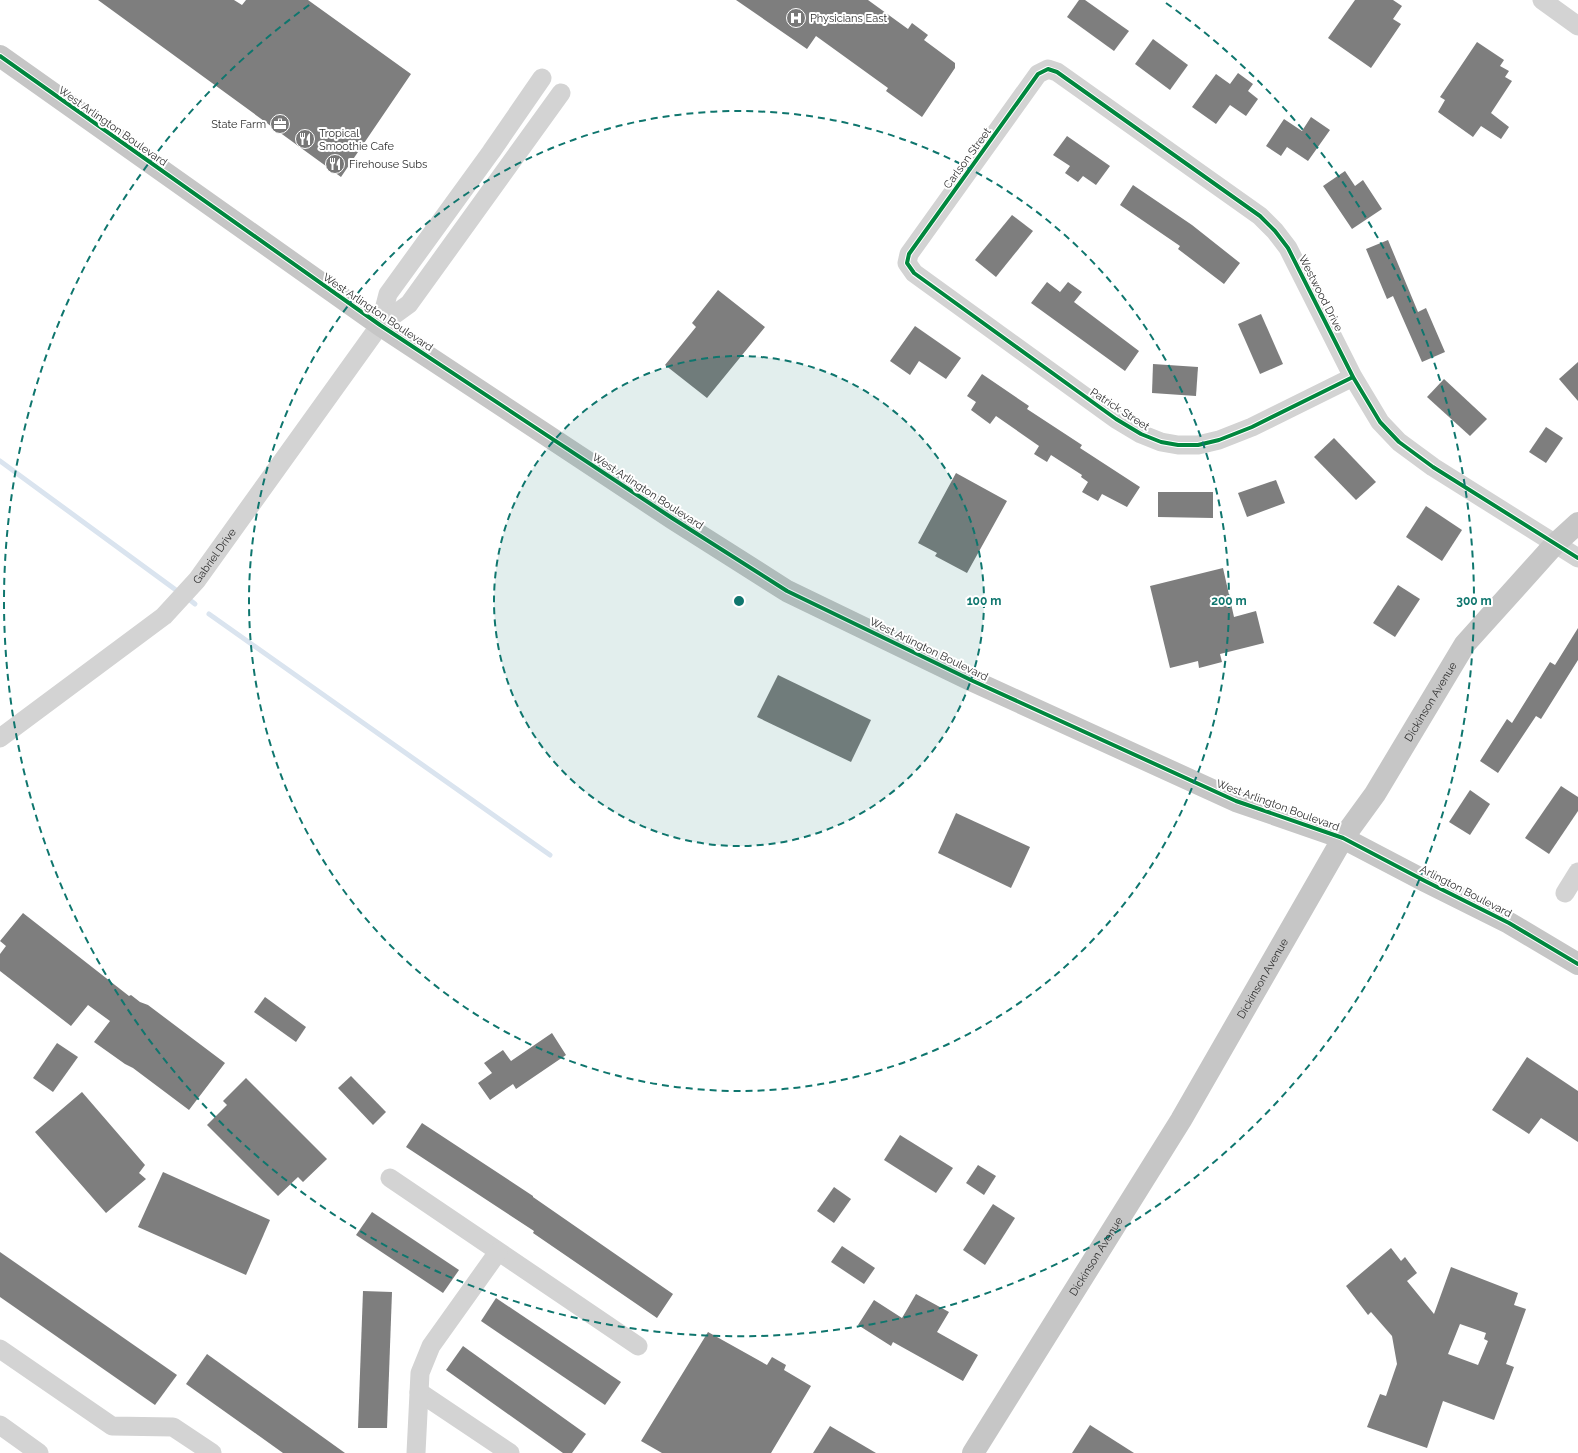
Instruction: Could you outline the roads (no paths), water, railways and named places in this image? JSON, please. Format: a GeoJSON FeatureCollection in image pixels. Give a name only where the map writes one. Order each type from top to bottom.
{"type":"FeatureCollection","features":[{"type":"Feature","properties":{"kind":"main road","name":"West Arlington Boulevard"},"geometry":{"type":"LineString","coordinates":[[0,56],[380,325],[672,518],[788,590],[980,684],[1236,801],[1343,838]]}},
{"type":"Feature","properties":{"kind":"main road","name":"Dickinson Avenue"},"geometry":{"type":"LineString","coordinates":[[973,1453],[1181,1120],[1343,838],[1375,794],[1465,644],[1555,544],[1578,524]]}},
{"type":"Feature","properties":{"kind":"main road","name":"Arlington Boulevard"},"geometry":{"type":"LineString","coordinates":[[1343,838],[1509,923],[1578,964]]}},
{"type":"Feature","properties":{"kind":"street"},"geometry":{"type":"LineString","coordinates":[[1542,0],[1578,26]]}},
{"type":"Feature","properties":{"kind":"street","name":"Carlson Street"},"geometry":{"type":"LineString","coordinates":[[907,263],[908,254],[1038,74],[1048,69]]}},
{"type":"Feature","properties":{"kind":"street","name":"Westwood Drive"},"geometry":{"type":"LineString","coordinates":[[1048,69],[1057,72],[1260,216],[1275,230],[1288,248],[1353,377],[1380,422],[1399,442],[1432,467],[1578,558]]}},
{"type":"Feature","properties":{"kind":"street"},"geometry":{"type":"LineString","coordinates":[[380,325],[388,294],[491,152],[542,78]]}},
{"type":"Feature","properties":{"kind":"street"},"geometry":{"type":"LineString","coordinates":[[380,325],[408,304],[561,92]]}},
{"type":"Feature","properties":{"kind":"street","name":"Patrick Street"},"geometry":{"type":"LineString","coordinates":[[907,263],[914,274],[1116,419],[1141,434],[1161,442],[1178,445],[1198,445],[1219,440],[1252,427],[1353,377]]}},
{"type":"Feature","properties":{"kind":"street","name":"Gabriel Drive"},"geometry":{"type":"LineString","coordinates":[[0,738],[164,616],[196,580],[380,325]]}},
{"type":"Feature","properties":{"kind":"street"},"geometry":{"type":"LineString","coordinates":[[1565,893],[1578,872]]}},
{"type":"Feature","properties":{"kind":"street"},"geometry":{"type":"LineString","coordinates":[[390,1178],[638,1346]]}},
{"type":"Feature","properties":{"kind":"street"},"geometry":{"type":"LineString","coordinates":[[416,1453],[420,1373],[431,1346],[498,1252]]}},
{"type":"Feature","properties":{"kind":"street"},"geometry":{"type":"LineString","coordinates":[[0,1349],[112,1426],[173,1426],[212,1453]]}},
{"type":"Feature","properties":{"kind":"street"},"geometry":{"type":"LineString","coordinates":[[419,1392],[498,1450]]}},
{"type":"Feature","properties":{"kind":"street"},"geometry":{"type":"LineString","coordinates":[[0,1425],[39,1453]]}},
{"type":"Feature","properties":{"kind":"waterway"},"geometry":{"type":"LineString","coordinates":[[0,461],[180,593]]}},
{"type":"Feature","properties":{"kind":"waterway"},"geometry":{"type":"LineString","coordinates":[[186,597],[195,604]]}},
{"type":"Feature","properties":{"kind":"waterway"},"geometry":{"type":"LineString","coordinates":[[209,614],[550,855]]}},
{"type":"Feature","properties":{"kind":"place","name":"Physicians East"},"geometry":{"type":"Point","coordinates":[796,18]}},
{"type":"Feature","properties":{"kind":"place","name":"State Farm"},"geometry":{"type":"Point","coordinates":[280,124]}},
{"type":"Feature","properties":{"kind":"place","name":"Tropical Smoothie Cafe"},"geometry":{"type":"Point","coordinates":[305,139]}},
{"type":"Feature","properties":{"kind":"place","name":"Firehouse Subs"},"geometry":{"type":"Point","coordinates":[335,164]}}]}
